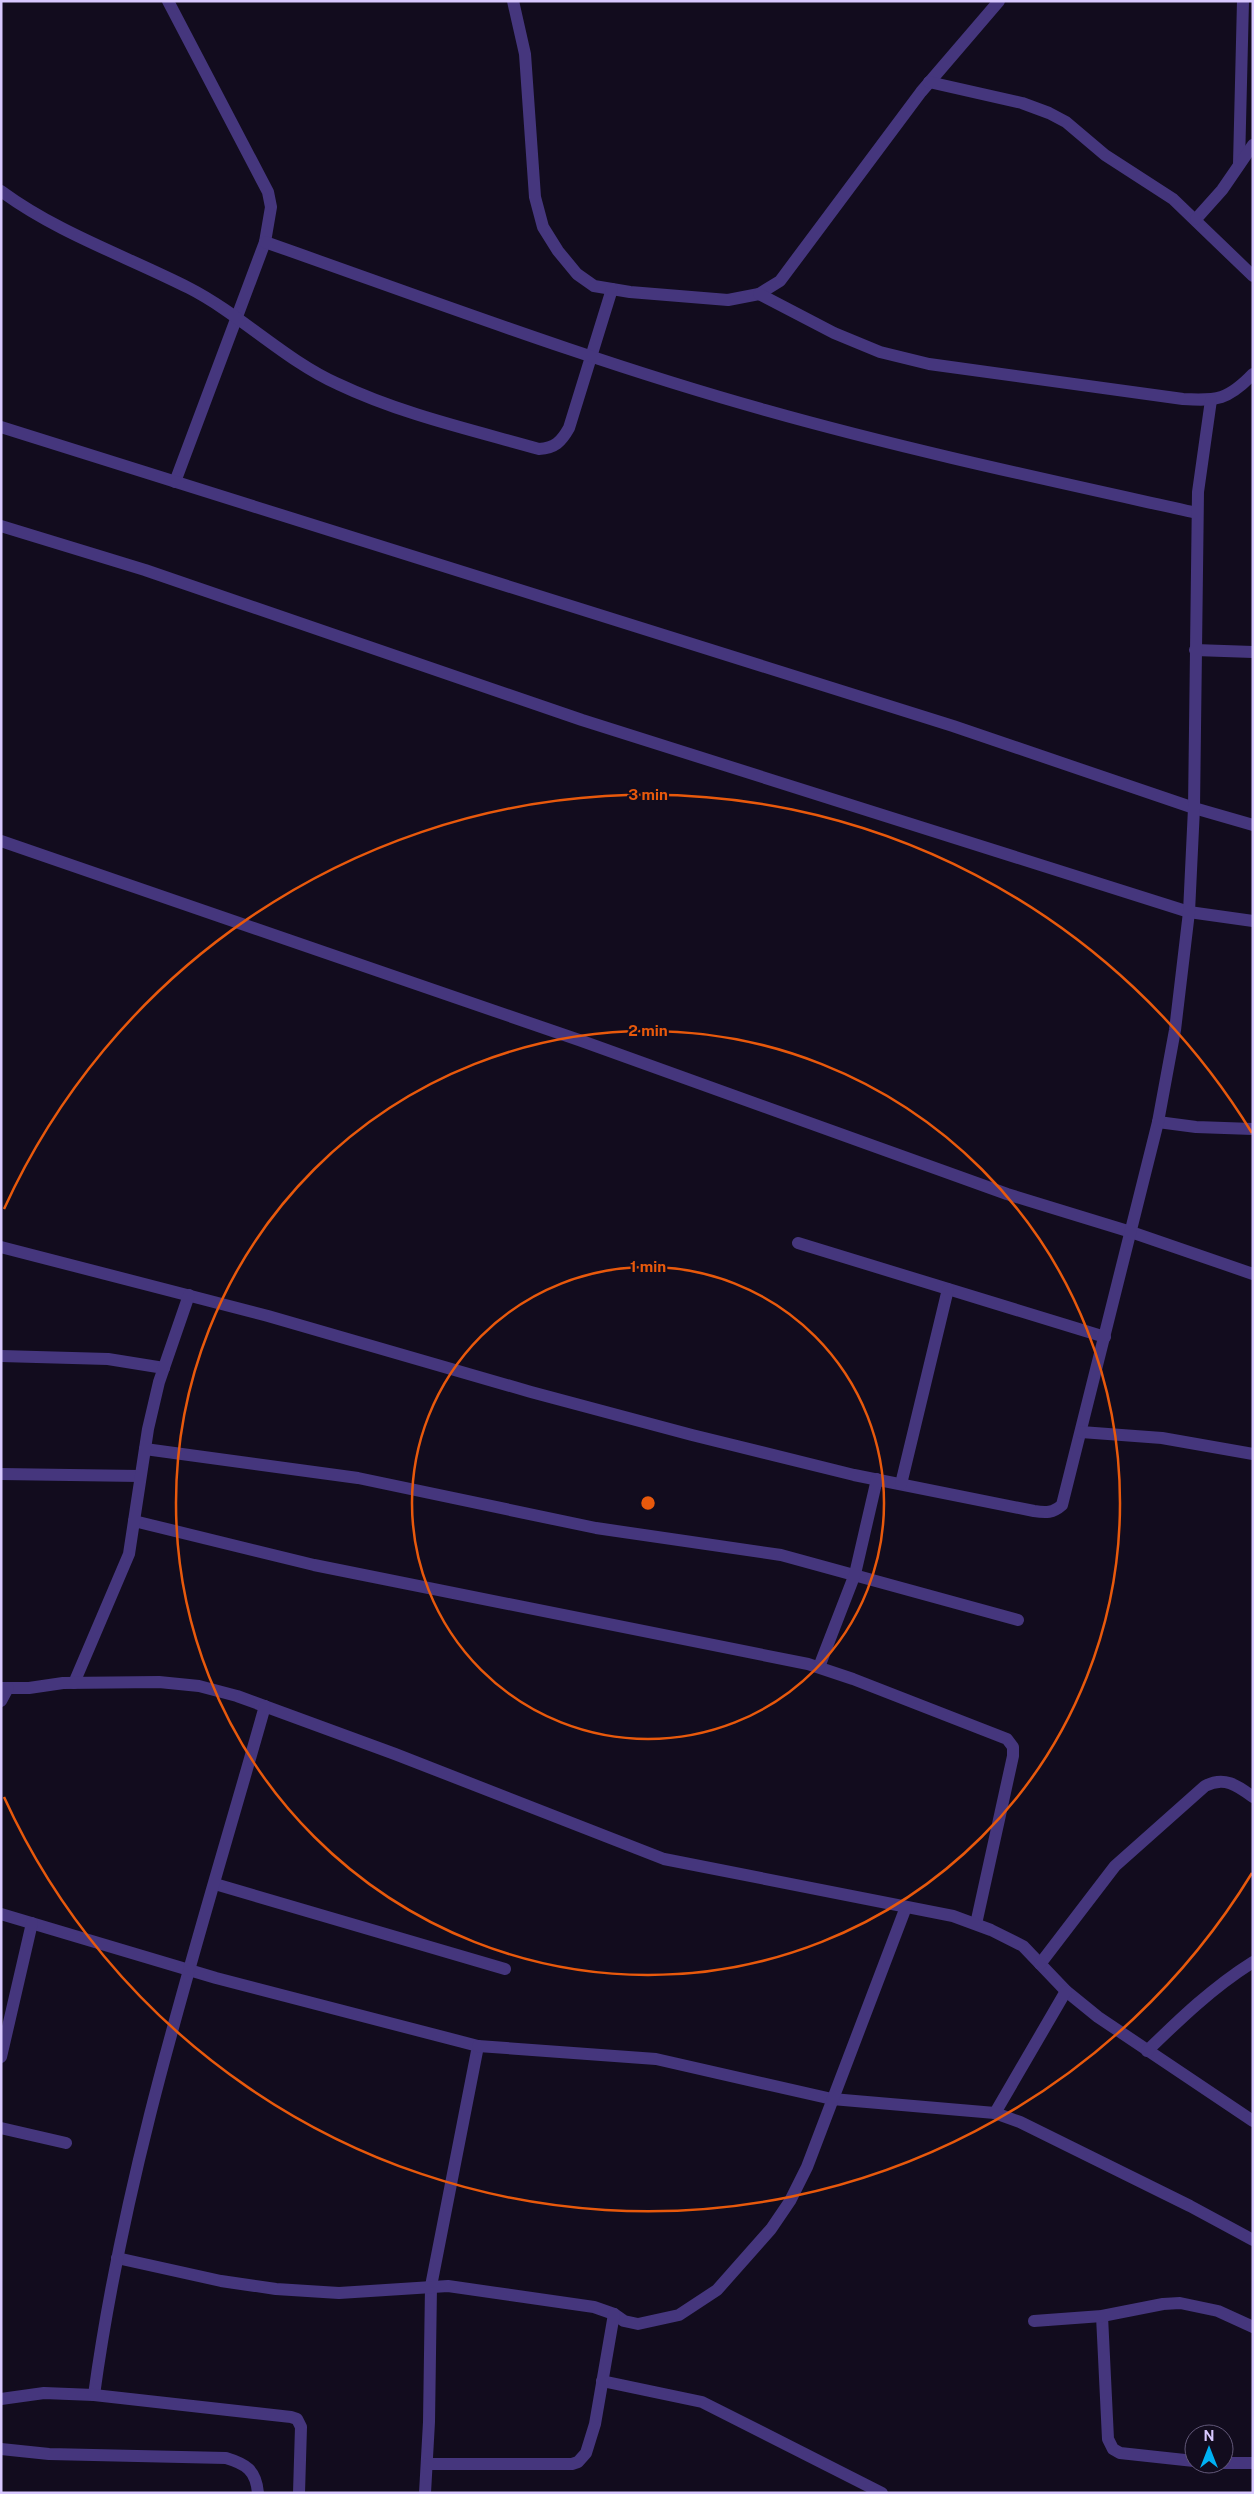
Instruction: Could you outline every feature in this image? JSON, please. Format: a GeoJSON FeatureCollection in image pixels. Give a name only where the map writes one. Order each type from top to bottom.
{"type":"FeatureCollection","features":[{"type":"Feature","properties":{"kind":"street"},"geometry":{"type":"LineString","coordinates":[[168,1],[268,192],[271,207],[265,242],[175,482]]}},
{"type":"Feature","properties":{"kind":"street"},"geometry":{"type":"LineString","coordinates":[[513,1],[525,54],[535,197],[543,227],[558,251],[577,274],[594,286],[728,300],[759,294],[780,281],[929,82],[999,1]]}},
{"type":"Feature","properties":{"kind":"street"},"geometry":{"type":"LineString","coordinates":[[1239,164],[1243,1]]}},
{"type":"Feature","properties":{"kind":"street"},"geometry":{"type":"LineString","coordinates":[[929,82],[1022,103],[1049,113],[1066,122],[1112,160],[1172,199],[1196,219],[1253,276]]}},
{"type":"Feature","properties":{"kind":"street"},"geometry":{"type":"LineString","coordinates":[[1196,219],[1222,190],[1253,145]]}},
{"type":"Feature","properties":{"kind":"street"},"geometry":{"type":"LineString","coordinates":[[1,191],[18,204],[72,234],[189,288],[337,384],[427,417],[539,449],[552,448],[561,440],[569,428],[593,356],[612,289]]}},
{"type":"Feature","properties":{"kind":"street"},"geometry":{"type":"LineString","coordinates":[[265,242],[593,356],[764,410],[963,460],[1197,513]]}},
{"type":"Feature","properties":{"kind":"street"},"geometry":{"type":"LineString","coordinates":[[759,294],[834,333],[880,352],[929,364],[1182,399],[1211,400],[1227,397],[1253,374]]}},
{"type":"Feature","properties":{"kind":"street"},"geometry":{"type":"LineString","coordinates":[[1,1247],[189,1295],[531,1392],[692,1435],[877,1480],[1046,1513],[1062,1505],[1158,1122],[1175,1030],[1189,912],[1194,808],[1198,492],[1211,400]]}},
{"type":"Feature","properties":{"kind":"street"},"geometry":{"type":"LineString","coordinates":[[1,426],[943,723],[1194,808],[1253,825]]}},
{"type":"Feature","properties":{"kind":"street"},"geometry":{"type":"LineString","coordinates":[[1,526],[154,573],[582,720],[1189,912],[1253,921]]}},
{"type":"Feature","properties":{"kind":"street"},"geometry":{"type":"LineString","coordinates":[[1195,650],[1253,652]]}},
{"type":"Feature","properties":{"kind":"street"},"geometry":{"type":"LineString","coordinates":[[1,841],[579,1040],[1007,1194],[1131,1232],[1253,1274]]}},
{"type":"Feature","properties":{"kind":"street"},"geometry":{"type":"LineString","coordinates":[[1158,1122],[1196,1127],[1253,1128]]}},
{"type":"Feature","properties":{"kind":"street"},"geometry":{"type":"LineString","coordinates":[[798,1242],[1105,1337]]}},
{"type":"Feature","properties":{"kind":"street"},"geometry":{"type":"LineString","coordinates":[[901,1484],[948,1289]]}},
{"type":"Feature","properties":{"kind":"street"},"geometry":{"type":"LineString","coordinates":[[74,1683],[130,1554],[145,1449],[164,1368],[189,1295]]}},
{"type":"Feature","properties":{"kind":"street"},"geometry":{"type":"LineString","coordinates":[[1,1356],[108,1358],[164,1368]]}},
{"type":"Feature","properties":{"kind":"street"},"geometry":{"type":"LineString","coordinates":[[1081,1432],[1162,1438],[1253,1454]]}},
{"type":"Feature","properties":{"kind":"street"},"geometry":{"type":"LineString","coordinates":[[145,1449],[358,1478],[596,1528],[781,1555],[1018,1620]]}},
{"type":"Feature","properties":{"kind":"street"},"geometry":{"type":"LineString","coordinates":[[1,1474],[140,1476]]}},
{"type":"Feature","properties":{"kind":"street"},"geometry":{"type":"LineString","coordinates":[[819,1667],[855,1574],[877,1480]]}},
{"type":"Feature","properties":{"kind":"street"},"geometry":{"type":"LineString","coordinates":[[134,1521],[314,1565],[559,1616],[761,1653],[819,1667],[1007,1739],[1014,1748],[976,1924]]}},
{"type":"Feature","properties":{"kind":"street"},"geometry":{"type":"LineString","coordinates":[[1,1701],[5,1688],[74,1683],[159,1682],[199,1686],[265,1706],[395,1754],[664,1859],[952,1916],[976,1924],[1022,1946],[1066,1991],[1098,2017],[1253,2121]]}},
{"type":"Feature","properties":{"kind":"street"},"geometry":{"type":"LineString","coordinates":[[94,2395],[101,2340],[117,2258],[156,2092],[265,1706]]}},
{"type":"Feature","properties":{"kind":"street"},"geometry":{"type":"LineString","coordinates":[[1040,1964],[1115,1866],[1205,1786],[1213,1782],[1229,1782],[1253,1797]]}},
{"type":"Feature","properties":{"kind":"street"},"geometry":{"type":"LineString","coordinates":[[215,1884],[505,1969]]}},
{"type":"Feature","properties":{"kind":"street"},"geometry":{"type":"LineString","coordinates":[[117,2258],[221,2280],[276,2289],[339,2293],[448,2286],[594,2307],[614,2314],[624,2321],[638,2324],[679,2315],[717,2290],[771,2229],[790,2201],[807,2167],[906,1907]]}},
{"type":"Feature","properties":{"kind":"street"},"geometry":{"type":"LineString","coordinates":[[1,1914],[190,1970],[478,2046],[656,2059],[832,2099],[995,2112],[1020,2122],[1190,2206],[1253,2240]]}},
{"type":"Feature","properties":{"kind":"street"},"geometry":{"type":"LineString","coordinates":[[1,2056],[32,1923]]}},
{"type":"Feature","properties":{"kind":"street"},"geometry":{"type":"LineString","coordinates":[[1147,2051],[1190,2010],[1234,1974],[1253,1962]]}},
{"type":"Feature","properties":{"kind":"street"},"geometry":{"type":"LineString","coordinates":[[995,2112],[1066,1991]]}},
{"type":"Feature","properties":{"kind":"street"},"geometry":{"type":"LineString","coordinates":[[425,2493],[431,2286],[478,2046]]}},
{"type":"Feature","properties":{"kind":"street"},"geometry":{"type":"LineString","coordinates":[[1,2128],[66,2143]]}},
{"type":"Feature","properties":{"kind":"street"},"geometry":{"type":"LineString","coordinates":[[1034,2321],[1102,2316],[1163,2304],[1180,2303],[1218,2311],[1253,2327]]}},
{"type":"Feature","properties":{"kind":"street"},"geometry":{"type":"LineString","coordinates":[[427,2464],[572,2464],[578,2462],[586,2453],[614,2314]]}},
{"type":"Feature","properties":{"kind":"street"},"geometry":{"type":"LineString","coordinates":[[1102,2316],[1108,2439],[1113,2450],[1120,2453],[1184,2460]]}},
{"type":"Feature","properties":{"kind":"street"},"geometry":{"type":"LineString","coordinates":[[602,2381],[702,2402],[730,2414],[882,2493]]}},
{"type":"Feature","properties":{"kind":"street"},"geometry":{"type":"LineString","coordinates":[[1,2399],[44,2393],[94,2395],[291,2417],[297,2419],[301,2427],[299,2493]]}},
{"type":"Feature","properties":{"kind":"street"},"geometry":{"type":"LineString","coordinates":[[1,2449],[49,2454],[226,2458],[243,2463],[252,2470],[258,2493]]}},
{"type":"Feature","properties":{"kind":"street"},"geometry":{"type":"LineString","coordinates":[[1234,2463],[1253,2463]]}}]}
